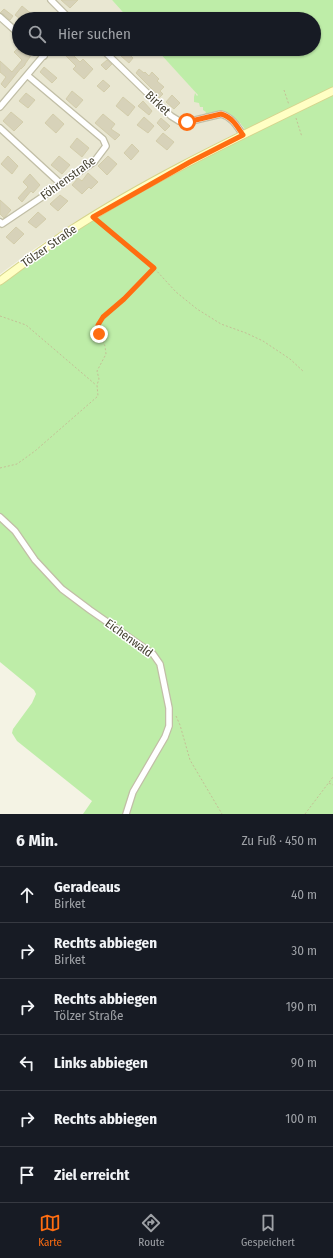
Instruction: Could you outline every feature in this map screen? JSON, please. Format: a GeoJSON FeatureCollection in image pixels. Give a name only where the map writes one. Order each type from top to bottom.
{"type":"FeatureCollection","features":[{"type":"Feature","properties":{"kind":"main road","name":"Tölzer Straße"},"geometry":{"type":"LineString","coordinates":[[0,281],[37,254],[93,217],[190,162],[333,91]]}},
{"type":"Feature","properties":{"kind":"street"},"geometry":{"type":"LineString","coordinates":[[51,0],[63,12]]}},
{"type":"Feature","properties":{"kind":"street"},"geometry":{"type":"LineString","coordinates":[[0,17],[12,28]]}},
{"type":"Feature","properties":{"kind":"street"},"geometry":{"type":"LineString","coordinates":[[0,107],[44,56]]}},
{"type":"Feature","properties":{"kind":"street","name":"Birket"},"geometry":{"type":"LineString","coordinates":[[109,56],[171,116],[187,122],[221,114],[226,115],[231,119],[243,135]]}},
{"type":"Feature","properties":{"kind":"street","name":"Föhrenstraße"},"geometry":{"type":"LineString","coordinates":[[0,222],[2,224],[94,162],[106,146],[103,139],[27,75]]}},
{"type":"Feature","properties":{"kind":"street"},"geometry":{"type":"LineString","coordinates":[[0,128],[61,184]]}},
{"type":"Feature","properties":{"kind":"street","name":"Eichenwald"},"geometry":{"type":"LineString","coordinates":[[0,517],[15,531],[36,560],[62,589],[153,654],[160,664],[169,708],[169,726],[165,737],[132,792],[126,814]]}},
{"type":"Feature","properties":{"kind":"path"},"geometry":{"type":"LineString","coordinates":[[284,90],[289,105]]}},
{"type":"Feature","properties":{"kind":"path"},"geometry":{"type":"LineString","coordinates":[[296,118],[302,137]]}},
{"type":"Feature","properties":{"kind":"path"},"geometry":{"type":"LineString","coordinates":[[93,217],[154,268],[176,292],[197,309],[222,324],[263,341],[290,359],[304,372]]}},
{"type":"Feature","properties":{"kind":"path"},"geometry":{"type":"LineString","coordinates":[[0,468],[17,464],[98,396],[98,371],[106,354],[105,346],[99,334],[98,325],[103,317],[124,299],[154,268]]}},
{"type":"Feature","properties":{"kind":"path"},"geometry":{"type":"LineString","coordinates":[[0,316],[26,325],[97,385]]}},
{"type":"Feature","properties":{"kind":"path"},"geometry":{"type":"LineString","coordinates":[[169,708],[176,716],[180,725],[190,760],[222,814]]}},
{"type":"Feature","properties":{"kind":"path"},"geometry":{"type":"LineString","coordinates":[[305,814],[333,777]]}},
{"type":"Feature","properties":{"kind":"path"},"geometry":{"type":"LineString","coordinates":[[328,783],[333,785]]}},
{"type":"Feature","properties":{"kind":"shaded area"},"geometry":{"type":"Polygon","coordinates":[[[0,0],[112,0],[123,12],[12,12],[12,56],[162,56],[207,104],[234,117],[246,131],[185,160],[103,205],[34,249],[0,274],[0,0]]]}},
{"type":"Feature","properties":{"kind":"green space"},"geometry":{"type":"Polygon","coordinates":[[[112,0],[333,0],[333,814],[83,814],[92,801],[17,741],[12,733],[13,729],[32,703],[36,694],[34,690],[0,662],[0,285],[67,237],[109,210],[168,177],[250,136],[240,123],[218,112],[207,115],[205,114],[206,112],[203,110],[203,107],[200,107],[199,103],[194,102],[195,93],[197,96],[198,95],[162,56],[321,56],[321,12],[123,12],[112,0]]]}},
{"type":"Feature","properties":{"kind":"building"},"geometry":{"type":"Polygon","coordinates":[[[61,0],[78,0],[70,8],[61,0]]]}},
{"type":"Feature","properties":{"kind":"building"},"geometry":{"type":"Polygon","coordinates":[[[22,6],[29,12],[17,12],[22,6]]]}},
{"type":"Feature","properties":{"kind":"building"},"geometry":{"type":"Polygon","coordinates":[[[4,9],[12,15],[12,17],[10,20],[0,13],[4,9]]]}},
{"type":"Feature","properties":{"kind":"building"},"geometry":{"type":"Polygon","coordinates":[[[18,56],[31,56],[25,65],[5,88],[1,84],[6,77],[0,72],[0,61],[12,72],[22,60],[18,56]]]}},
{"type":"Feature","properties":{"kind":"building"},"geometry":{"type":"Polygon","coordinates":[[[66,56],[74,56],[80,62],[83,59],[93,69],[84,79],[73,69],[76,66],[66,56]]]}},
{"type":"Feature","properties":{"kind":"building"},"geometry":{"type":"Polygon","coordinates":[[[121,56],[131,56],[133,58],[129,63],[121,56]]]}},
{"type":"Feature","properties":{"kind":"building"},"geometry":{"type":"Polygon","coordinates":[[[107,60],[112,64],[106,70],[101,65],[107,60]]]}},
{"type":"Feature","properties":{"kind":"building"},"geometry":{"type":"Polygon","coordinates":[[[44,67],[57,78],[52,83],[40,72],[44,67]]]}},
{"type":"Feature","properties":{"kind":"building"},"geometry":{"type":"Polygon","coordinates":[[[139,69],[149,76],[152,72],[159,79],[157,81],[164,87],[160,91],[163,94],[159,98],[136,73],[139,69]]]}},
{"type":"Feature","properties":{"kind":"building"},"geometry":{"type":"Polygon","coordinates":[[[103,80],[110,86],[104,92],[97,86],[103,80]]]}},
{"type":"Feature","properties":{"kind":"building"},"geometry":{"type":"Polygon","coordinates":[[[72,91],[83,100],[76,108],[66,99],[72,91]]]}},
{"type":"Feature","properties":{"kind":"building"},"geometry":{"type":"Polygon","coordinates":[[[26,93],[35,100],[28,108],[19,101],[26,93]]]}},
{"type":"Feature","properties":{"kind":"building"},"geometry":{"type":"Polygon","coordinates":[[[172,95],[180,103],[174,109],[166,102],[172,95]]]}},
{"type":"Feature","properties":{"kind":"building"},"geometry":{"type":"Polygon","coordinates":[[[123,97],[135,107],[128,116],[116,106],[123,97]]]}},
{"type":"Feature","properties":{"kind":"building"},"geometry":{"type":"Polygon","coordinates":[[[143,101],[152,111],[149,115],[138,106],[143,101]]]}},
{"type":"Feature","properties":{"kind":"building"},"geometry":{"type":"Polygon","coordinates":[[[11,112],[23,122],[14,131],[3,121],[11,112]]]}},
{"type":"Feature","properties":{"kind":"building"},"geometry":{"type":"Polygon","coordinates":[[[53,114],[64,124],[56,133],[45,123],[53,114]]]}},
{"type":"Feature","properties":{"kind":"building"},"geometry":{"type":"Polygon","coordinates":[[[103,114],[115,124],[111,129],[120,135],[115,140],[95,123],[103,114]]]}},
{"type":"Feature","properties":{"kind":"building"},"geometry":{"type":"Polygon","coordinates":[[[144,117],[154,126],[148,133],[137,125],[144,117]]]}},
{"type":"Feature","properties":{"kind":"building"},"geometry":{"type":"Polygon","coordinates":[[[161,118],[170,126],[165,131],[157,123],[161,118]]]}},
{"type":"Feature","properties":{"kind":"building"},"geometry":{"type":"Polygon","coordinates":[[[163,133],[174,142],[167,150],[156,141],[163,133]]]}},
{"type":"Feature","properties":{"kind":"building"},"geometry":{"type":"Polygon","coordinates":[[[77,138],[89,148],[82,157],[70,147],[77,138]]]}},
{"type":"Feature","properties":{"kind":"building"},"geometry":{"type":"Polygon","coordinates":[[[132,144],[139,151],[131,160],[124,153],[132,144]]]}},
{"type":"Feature","properties":{"kind":"building"},"geometry":{"type":"Polygon","coordinates":[[[8,156],[18,166],[12,174],[1,164],[8,156]]]}},
{"type":"Feature","properties":{"kind":"building"},"geometry":{"type":"Polygon","coordinates":[[[59,156],[70,165],[62,174],[51,165],[59,156]]]}},
{"type":"Feature","properties":{"kind":"building"},"geometry":{"type":"Polygon","coordinates":[[[108,156],[117,164],[107,175],[98,166],[108,156]]]}},
{"type":"Feature","properties":{"kind":"building"},"geometry":{"type":"Polygon","coordinates":[[[88,173],[98,182],[91,189],[89,187],[82,194],[72,185],[78,178],[82,181],[88,173]]]}},
{"type":"Feature","properties":{"kind":"building"},"geometry":{"type":"Polygon","coordinates":[[[30,174],[40,185],[33,193],[31,191],[22,202],[18,198],[28,187],[23,182],[30,174]]]}},
{"type":"Feature","properties":{"kind":"building"},"geometry":{"type":"Polygon","coordinates":[[[60,195],[68,201],[58,211],[50,204],[60,195]]]}},
{"type":"Feature","properties":{"kind":"building"},"geometry":{"type":"Polygon","coordinates":[[[0,200],[11,210],[4,218],[0,214],[0,200]]]}},
{"type":"Feature","properties":{"kind":"building"},"geometry":{"type":"Polygon","coordinates":[[[38,212],[46,219],[36,228],[28,222],[38,212]]]}},
{"type":"Feature","properties":{"kind":"building"},"geometry":{"type":"Polygon","coordinates":[[[16,227],[24,234],[14,244],[6,237],[16,227]]]}},
{"type":"Feature","properties":{"kind":"route"},"geometry":{"type":"LineString","coordinates":[[99,334],[98,325],[103,317],[124,299],[154,268],[93,217],[134,192],[243,135],[231,119],[226,115],[221,114],[187,122]]}}]}
